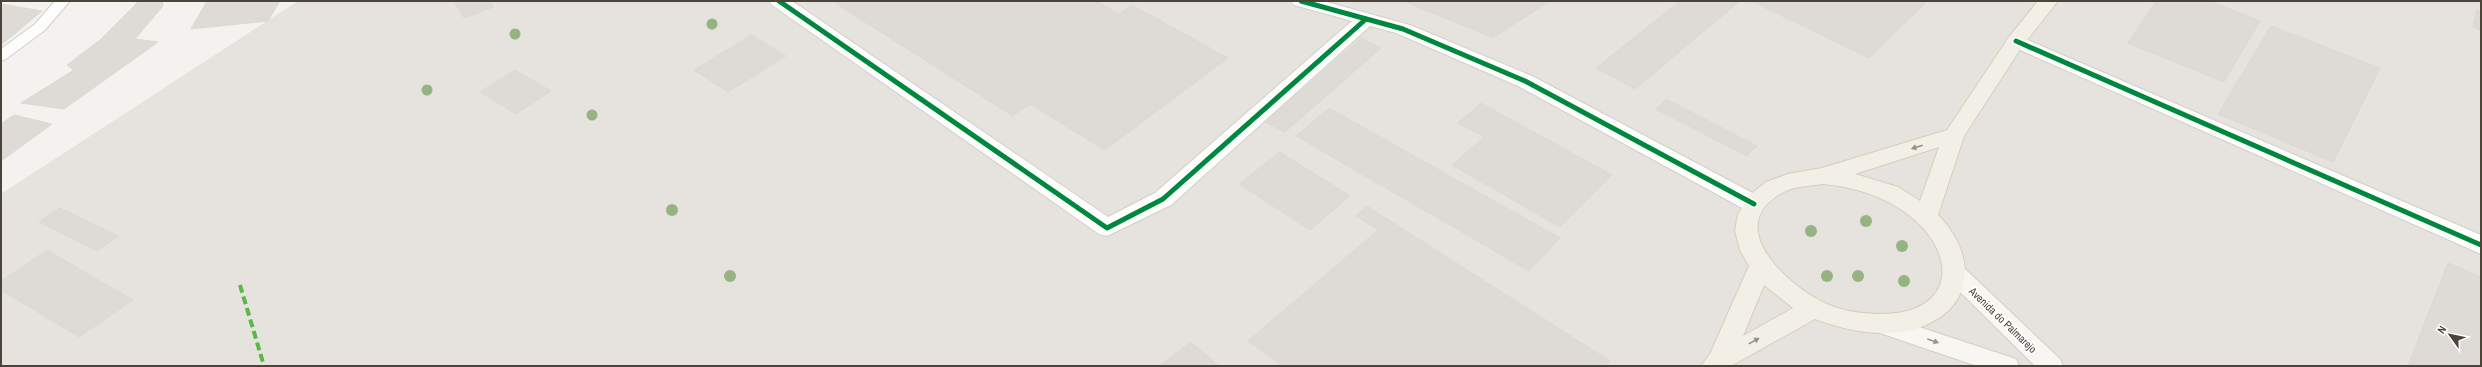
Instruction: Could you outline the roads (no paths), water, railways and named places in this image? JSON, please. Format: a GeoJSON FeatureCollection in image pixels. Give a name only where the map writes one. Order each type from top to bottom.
{"type":"FeatureCollection","features":[{"type":"Feature","properties":{"kind":"main road"},"geometry":{"type":"LineString","coordinates":[[1926,217],[1954,135],[2016,42],[2048,1]]}},
{"type":"Feature","properties":{"kind":"main road"},"geometry":{"type":"LineString","coordinates":[[1823,176],[1954,135]]}},
{"type":"Feature","properties":{"kind":"main road"},"geometry":{"type":"LineString","coordinates":[[1823,176],[1851,180],[1878,188],[1904,201],[1926,217],[1951,250],[1955,273],[1945,300],[1930,313],[1909,321],[1883,324],[1841,318],[1814,308],[1784,289],[1761,266],[1749,244],[1747,233],[1749,213],[1754,204],[1765,192],[1781,183],[1808,177],[1823,176]]}},
{"type":"Feature","properties":{"kind":"main road"},"geometry":{"type":"LineString","coordinates":[[1717,363],[1761,266]]}},
{"type":"Feature","properties":{"kind":"main road"},"geometry":{"type":"LineString","coordinates":[[1717,363],[1814,308]]}},
{"type":"Feature","properties":{"kind":"street"},"geometry":{"type":"LineString","coordinates":[[779,1],[1107,228],[1163,199],[1366,19]]}},
{"type":"Feature","properties":{"kind":"street"},"geometry":{"type":"LineString","coordinates":[[1301,1],[1403,29],[1525,82],[1754,204]]}},
{"type":"Feature","properties":{"kind":"street"},"geometry":{"type":"LineString","coordinates":[[2016,42],[2481,245]]}},
{"type":"Feature","properties":{"kind":"street","name":"Avenida do Palmarejo"},"geometry":{"type":"LineString","coordinates":[[1955,273],[2051,366]]}},
{"type":"Feature","properties":{"kind":"street"},"geometry":{"type":"LineString","coordinates":[[1883,324],[2007,366]]}},
{"type":"Feature","properties":{"kind":"lane"},"geometry":{"type":"LineString","coordinates":[[1,56],[40,27],[63,1]]}}]}
